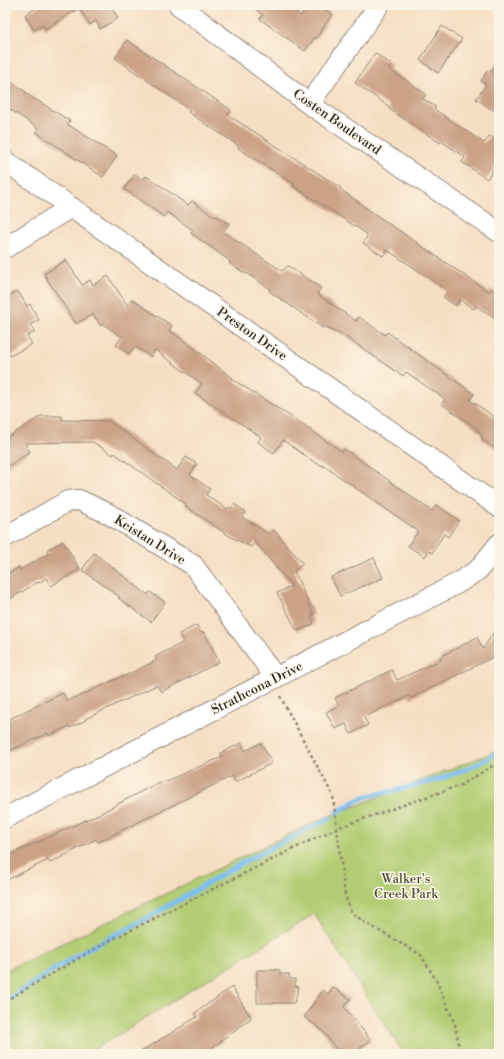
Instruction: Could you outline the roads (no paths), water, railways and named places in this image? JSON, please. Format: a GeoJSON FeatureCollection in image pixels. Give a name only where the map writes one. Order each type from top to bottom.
{"type":"FeatureCollection","features":[{"type":"Feature","properties":{"kind":"street","name":"Costen Boulevard"},"geometry":{"type":"LineString","coordinates":[[179,5],[309,104],[497,226]]}},
{"type":"Feature","properties":{"kind":"street"},"geometry":{"type":"LineString","coordinates":[[309,104],[379,5]]}},
{"type":"Feature","properties":{"kind":"street","name":"Preston Drive"},"geometry":{"type":"LineString","coordinates":[[5,161],[499,507]]}},
{"type":"Feature","properties":{"kind":"street"},"geometry":{"type":"LineString","coordinates":[[5,248],[71,207]]}},
{"type":"Feature","properties":{"kind":"street","name":"Keistan Drive"},"geometry":{"type":"LineString","coordinates":[[5,537],[68,500],[79,500],[109,514],[192,566],[276,678]]}},
{"type":"Feature","properties":{"kind":"street","name":"Strathcona Drive"},"geometry":{"type":"LineString","coordinates":[[5,818],[458,584],[478,570],[499,544]]}},
{"type":"Feature","properties":{"kind":"waterway"},"geometry":{"type":"LineString","coordinates":[[337,812],[368,796],[419,785],[452,775],[484,761],[499,752]]}},
{"type":"Feature","properties":{"kind":"waterway"},"geometry":{"type":"LineString","coordinates":[[10,998],[82,952],[146,919],[242,863],[330,818]]}},
{"type":"Feature","properties":{"kind":"park label","name":"Walker's Creek Park"},"geometry":{"type":"Point","coordinates":[406,886]}}]}
